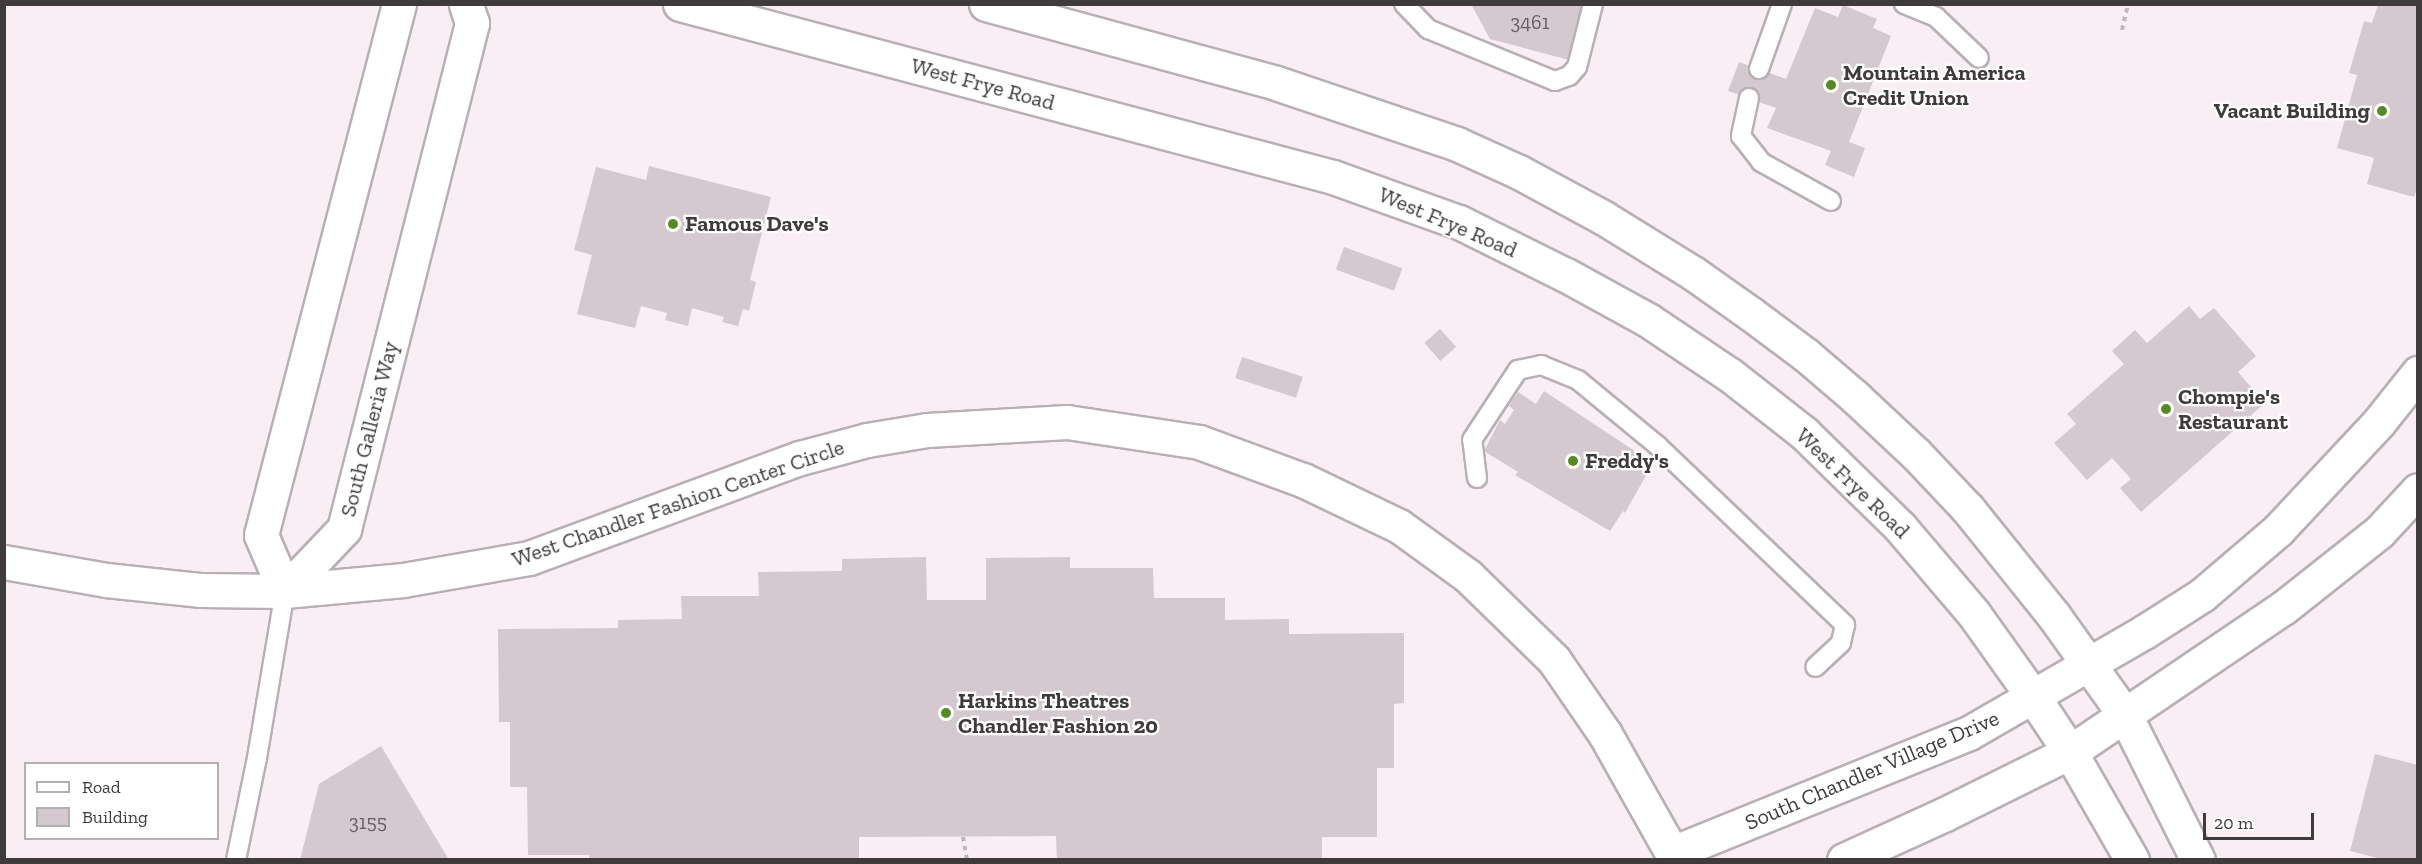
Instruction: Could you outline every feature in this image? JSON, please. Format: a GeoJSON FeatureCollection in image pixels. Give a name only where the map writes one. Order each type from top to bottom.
{"type":"FeatureCollection","features":[{"type":"Feature","properties":{"kind":"street"},"geometry":{"type":"LineString","coordinates":[[285,591],[261,535],[399,4]]}},
{"type":"Feature","properties":{"kind":"street","name":"South Galleria Way"},"geometry":{"type":"LineString","coordinates":[[285,591],[344,529],[472,23],[466,4]]}},
{"type":"Feature","properties":{"kind":"street","name":"West Frye Road"},"geometry":{"type":"LineString","coordinates":[[680,4],[1333,177],[1459,222],[1546,264],[1657,326],[1730,375],[1804,434],[1893,519],[1936,566],[2043,710]]}},
{"type":"Feature","properties":{"kind":"street"},"geometry":{"type":"LineString","coordinates":[[986,4],[1207,63],[1385,117],[1457,144],[1519,172],[1646,243],[1712,286],[1806,355],[1916,454],[1968,509],[2054,616],[2107,690],[2198,860]]}},
{"type":"Feature","properties":{"kind":"street","name":"South Chandler Village Drive"},"geometry":{"type":"LineString","coordinates":[[1844,860],[1964,806],[2070,752],[2107,690],[2202,595],[2278,530],[2379,422],[2418,373]]}},
{"type":"Feature","properties":{"kind":"street","name":"West Chandler Fashion Center Circle"},"geometry":{"type":"LineString","coordinates":[[4,562],[106,580],[201,590],[285,591],[403,580],[529,558],[800,458],[877,438],[927,430],[1030,422],[1067,422],[1199,442],[1304,480],[1399,526],[1468,576],[1554,660],[1605,734],[1674,856]]}},
{"type":"Feature","properties":{"kind":"street","name":"South Chandler Village Drive"},"geometry":{"type":"LineString","coordinates":[[1674,856],[1970,733],[2107,690],[2283,608],[2379,532],[2418,490]]}},
{"type":"Feature","properties":{"kind":"street"},"geometry":{"type":"LineString","coordinates":[[2043,710],[2132,860]]}},
{"type":"Feature","properties":{"kind":"lane"},"geometry":{"type":"LineString","coordinates":[[1404,4],[1428,29],[1555,81],[1569,76],[1577,67],[1593,4]]}},
{"type":"Feature","properties":{"kind":"lane"},"geometry":{"type":"LineString","coordinates":[[1759,69],[1782,4]]}},
{"type":"Feature","properties":{"kind":"lane"},"geometry":{"type":"LineString","coordinates":[[1904,4],[1936,16],[1979,58]]}},
{"type":"Feature","properties":{"kind":"lane"},"geometry":{"type":"LineString","coordinates":[[1749,98],[1741,136],[1761,162],[1831,201]]}},
{"type":"Feature","properties":{"kind":"lane"},"geometry":{"type":"LineString","coordinates":[[1477,478],[1472,440],[1518,370],[1541,365],[1578,380],[1658,446],[1845,625],[1841,643],[1815,667]]}},
{"type":"Feature","properties":{"kind":"lane"},"geometry":{"type":"LineString","coordinates":[[236,860],[257,758],[285,591]]}},
{"type":"Feature","properties":{"kind":"path"},"geometry":{"type":"LineString","coordinates":[[2122,30],[2128,4]]}},
{"type":"Feature","properties":{"kind":"path"},"geometry":{"type":"LineString","coordinates":[[963,837],[967,860]]}},
{"type":"Feature","properties":{"kind":"building"},"geometry":{"type":"Polygon","coordinates":[[[1471,4],[1585,4],[1569,60],[1490,39],[1471,4]]]}},
{"type":"Feature","properties":{"kind":"building"},"geometry":{"type":"Polygon","coordinates":[[[1843,5],[1877,19],[1873,28],[1891,36],[1849,142],[1865,148],[1854,177],[1825,165],[1831,151],[1767,128],[1776,108],[1728,91],[1739,62],[1786,79],[1815,8],[1838,17],[1843,5]]]}},
{"type":"Feature","properties":{"kind":"building","name":"Vacant Building"},"geometry":{"type":"Polygon","coordinates":[[[2378,5],[2418,5],[2418,186],[2414,197],[2367,184],[2374,158],[2337,148],[2357,75],[2349,73],[2364,21],[2372,23],[2378,5]]]}},
{"type":"Feature","properties":{"kind":"building","name":"Famous Dave's"},"geometry":{"type":"Polygon","coordinates":[[[649,166],[771,197],[750,280],[756,282],[749,311],[743,309],[738,326],[722,322],[724,317],[692,308],[688,326],[665,320],[667,313],[641,306],[635,328],[577,314],[592,255],[574,250],[596,167],[646,180],[649,166]]]}},
{"type":"Feature","properties":{"kind":"building"},"geometry":{"type":"Polygon","coordinates":[[[1344,247],[1402,268],[1394,291],[1336,270],[1344,247]]]}},
{"type":"Feature","properties":{"kind":"building","name":"Chompie's Restaurant"},"geometry":{"type":"Polygon","coordinates":[[[2189,306],[2200,319],[2214,308],[2256,356],[2238,372],[2265,403],[2141,512],[2120,488],[2131,479],[2112,458],[2087,480],[2054,443],[2076,424],[2067,414],[2124,364],[2112,351],[2135,330],[2147,343],[2189,306]]]}},
{"type":"Feature","properties":{"kind":"building"},"geometry":{"type":"Polygon","coordinates":[[[1440,329],[1456,347],[1440,361],[1424,343],[1440,329]]]}},
{"type":"Feature","properties":{"kind":"building"},"geometry":{"type":"Polygon","coordinates":[[[1242,357],[1303,377],[1296,398],[1235,378],[1242,357]]]}},
{"type":"Feature","properties":{"kind":"building"},"geometry":{"type":"Polygon","coordinates":[[[1544,391],[1653,463],[1625,513],[1623,511],[1610,531],[1515,475],[1518,472],[1484,451],[1500,420],[1505,424],[1514,410],[1509,406],[1518,392],[1536,404],[1544,391]]]}},
{"type":"Feature","properties":{"kind":"building","name":"Harkins Theatres Chandler Fashion 20"},"geometry":{"type":"Polygon","coordinates":[[[926,557],[927,600],[986,600],[986,558],[1070,557],[1070,568],[1153,568],[1154,598],[1225,598],[1225,620],[1289,619],[1289,634],[1404,633],[1404,703],[1394,704],[1394,768],[1377,768],[1377,837],[1322,837],[1322,860],[1057,860],[1056,836],[859,837],[859,860],[589,860],[589,855],[528,855],[527,787],[510,787],[510,722],[499,722],[498,629],[618,628],[618,620],[682,619],[681,596],[759,596],[758,572],[842,571],[842,559],[926,557]]]}},
{"type":"Feature","properties":{"kind":"building"},"geometry":{"type":"Polygon","coordinates":[[[381,746],[449,860],[300,860],[319,784],[381,746]]]}},
{"type":"Feature","properties":{"kind":"building"},"geometry":{"type":"Polygon","coordinates":[[[2375,754],[2418,765],[2418,860],[2385,860],[2350,851],[2375,754]]]}},
{"type":"Feature","properties":{"kind":"place","name":"Mountain America Credit Union"},"geometry":{"type":"Point","coordinates":[1831,85]}},
{"type":"Feature","properties":{"kind":"place","name":"Vacant Building"},"geometry":{"type":"Point","coordinates":[2382,111]}},
{"type":"Feature","properties":{"kind":"place","name":"Famous Dave's"},"geometry":{"type":"Point","coordinates":[673,224]}},
{"type":"Feature","properties":{"kind":"place","name":"Chompie's Restaurant"},"geometry":{"type":"Point","coordinates":[2166,409]}},
{"type":"Feature","properties":{"kind":"place","name":"Freddy's"},"geometry":{"type":"Point","coordinates":[1573,461]}},
{"type":"Feature","properties":{"kind":"place","name":"Harkins Theatres Chandler Fashion 20"},"geometry":{"type":"Point","coordinates":[946,713]}}]}
